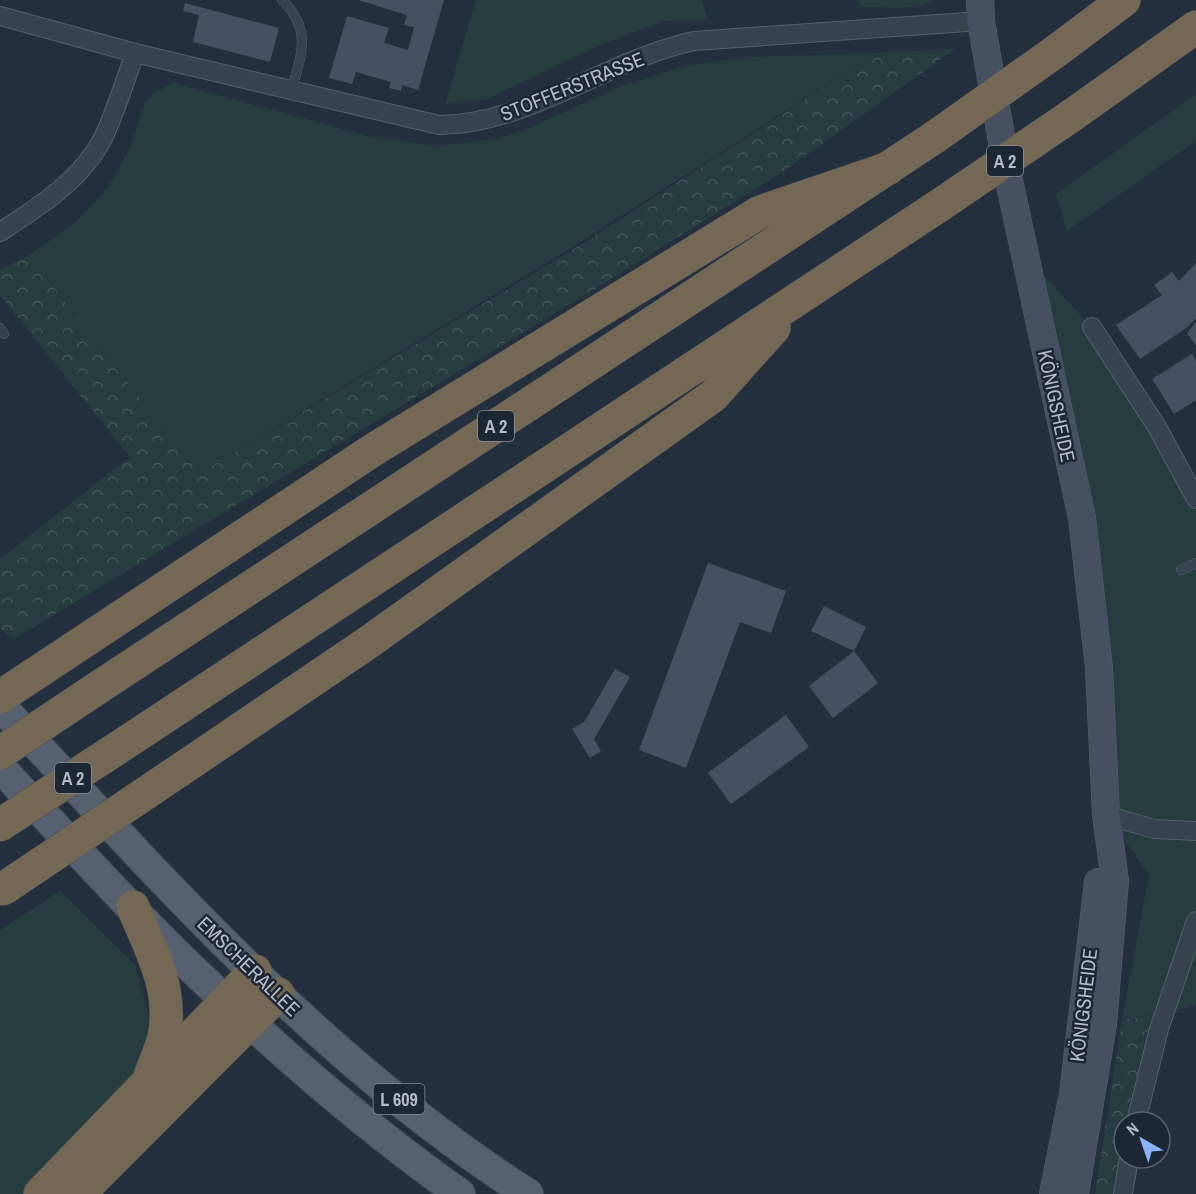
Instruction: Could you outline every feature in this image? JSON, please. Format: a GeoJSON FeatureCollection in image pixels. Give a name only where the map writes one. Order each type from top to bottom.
{"type":"FeatureCollection","features":[{"type":"Feature","properties":{"kind":"highway","name":"A 2"},"geometry":{"type":"LineString","coordinates":[[0,753],[889,168],[1059,49],[1124,0]]}},
{"type":"Feature","properties":{"kind":"highway","name":"A 2"},"geometry":{"type":"LineString","coordinates":[[0,825],[940,205],[1196,27]]}},
{"type":"Feature","properties":{"kind":"highway"},"geometry":{"type":"LineString","coordinates":[[0,697],[373,450],[760,212],[889,168]]}},
{"type":"Feature","properties":{"kind":"highway"},"geometry":{"type":"LineString","coordinates":[[1,890],[366,644],[713,396],[805,293]]}},
{"type":"Feature","properties":{"kind":"highway"},"geometry":{"type":"LineString","coordinates":[[133,907],[161,973],[167,1000],[165,1034],[146,1086]]}},
{"type":"Feature","properties":{"kind":"highway"},"geometry":{"type":"LineString","coordinates":[[79,1194],[237,1012],[255,971]]}},
{"type":"Feature","properties":{"kind":"highway"},"geometry":{"type":"LineString","coordinates":[[40,1194],[146,1086],[237,1012],[278,994]]}},
{"type":"Feature","properties":{"kind":"main road","name":"KÖNIGSHEIDE"},"geometry":{"type":"LineString","coordinates":[[980,10],[1008,176],[1082,518],[1099,668],[1106,815],[1115,881],[1103,1024],[1075,1194]]}},
{"type":"Feature","properties":{"kind":"main road","name":"EMSCHERALLEE"},"geometry":{"type":"LineString","coordinates":[[0,705],[177,896],[278,994],[376,1082],[528,1194]]}},
{"type":"Feature","properties":{"kind":"main road","name":"EMSCHERALLEE"},"geometry":{"type":"LineString","coordinates":[[0,767],[237,1012],[363,1121],[460,1194]]}},
{"type":"Feature","properties":{"kind":"main road","name":"KÖNIGSHEIDE"},"geometry":{"type":"LineString","coordinates":[[1053,1194],[1073,1094],[1106,815]]}},
{"type":"Feature","properties":{"kind":"street","name":"STOFFERSTRASSE"},"geometry":{"type":"LineString","coordinates":[[0,16],[135,53],[439,126],[458,125],[516,112],[610,69],[672,46],[694,41],[980,10]]}},
{"type":"Feature","properties":{"kind":"street"},"geometry":{"type":"LineString","coordinates":[[0,232],[48,200],[85,163],[103,137],[135,53]]}},
{"type":"Feature","properties":{"kind":"street"},"geometry":{"type":"LineString","coordinates":[[1092,327],[1157,427],[1196,499]]}},
{"type":"Feature","properties":{"kind":"street"},"geometry":{"type":"LineString","coordinates":[[1106,815],[1154,829],[1196,831]]}},
{"type":"Feature","properties":{"kind":"street"},"geometry":{"type":"LineString","coordinates":[[1139,1110],[1159,1029],[1196,921]]}},
{"type":"Feature","properties":{"kind":"street"},"geometry":{"type":"LineString","coordinates":[[1123,1194],[1126,1170]]}},
{"type":"Feature","properties":{"kind":"lane"},"geometry":{"type":"LineString","coordinates":[[282,0],[293,10],[304,42],[291,92]]}},
{"type":"Feature","properties":{"kind":"lane"},"geometry":{"type":"LineString","coordinates":[[1180,570],[1196,563]]}},
{"type":"Feature","properties":{"kind":"green space"},"geometry":{"type":"Polygon","coordinates":[[[476,0],[702,0],[708,20],[664,21],[600,45],[487,99],[445,104],[476,0]]]}},
{"type":"Feature","properties":{"kind":"green space"},"geometry":{"type":"Polygon","coordinates":[[[859,0],[937,0],[919,6],[889,8],[859,7],[859,0]]]}},
{"type":"Feature","properties":{"kind":"green space"},"geometry":{"type":"Polygon","coordinates":[[[955,49],[784,171],[587,294],[12,640],[0,627],[0,559],[130,457],[0,295],[0,270],[29,255],[199,474],[571,251],[877,53],[955,49]]]}},
{"type":"Feature","properties":{"kind":"green space"},"geometry":{"type":"Polygon","coordinates":[[[877,53],[568,250],[199,474],[29,255],[72,225],[107,189],[130,148],[145,103],[155,92],[174,83],[368,136],[435,146],[497,139],[525,130],[619,87],[684,66],[750,57],[877,53]]]}},
{"type":"Feature","properties":{"kind":"green space"},"geometry":{"type":"Polygon","coordinates":[[[1196,94],[1196,141],[1067,231],[1056,194],[1196,94]]]}},
{"type":"Feature","properties":{"kind":"green space"},"geometry":{"type":"Polygon","coordinates":[[[1023,253],[1092,327],[1196,499],[1196,1001],[1195,1006],[1122,1020],[1149,874],[1106,815],[1099,668],[1023,253]]]}},
{"type":"Feature","properties":{"kind":"green space"},"geometry":{"type":"Polygon","coordinates":[[[60,891],[135,965],[154,1033],[139,1084],[35,1194],[0,1194],[0,930],[60,891]]]}},
{"type":"Feature","properties":{"kind":"green space"},"geometry":{"type":"Polygon","coordinates":[[[1157,1014],[1131,1110],[1112,1110],[1112,1170],[1121,1170],[1117,1194],[1095,1194],[1122,1020],[1157,1014]]]}},
{"type":"Feature","properties":{"kind":"building"},"geometry":{"type":"Polygon","coordinates":[[[358,0],[444,0],[418,90],[402,85],[401,91],[389,88],[391,82],[356,72],[352,84],[329,78],[347,16],[389,28],[384,43],[408,50],[414,27],[404,25],[407,15],[358,0]]]}},
{"type":"Feature","properties":{"kind":"building"},"geometry":{"type":"Polygon","coordinates":[[[185,3],[279,28],[270,62],[193,42],[199,15],[183,11],[185,3]]]}},
{"type":"Feature","properties":{"kind":"building"},"geometry":{"type":"Polygon","coordinates":[[[1196,263],[1196,318],[1185,329],[1140,359],[1116,325],[1162,295],[1154,285],[1172,272],[1179,281],[1196,263]]]}},
{"type":"Feature","properties":{"kind":"building"},"geometry":{"type":"Polygon","coordinates":[[[1196,322],[1196,346],[1187,333],[1196,322]]]}},
{"type":"Feature","properties":{"kind":"building"},"geometry":{"type":"Polygon","coordinates":[[[1192,354],[1196,361],[1196,400],[1174,414],[1152,379],[1192,354]]]}},
{"type":"Feature","properties":{"kind":"building"},"geometry":{"type":"Polygon","coordinates":[[[708,563],[786,591],[771,633],[740,622],[686,768],[639,750],[708,563]]]}},
{"type":"Feature","properties":{"kind":"building"},"geometry":{"type":"Polygon","coordinates":[[[824,606],[866,627],[854,651],[811,631],[824,606]]]}},
{"type":"Feature","properties":{"kind":"building"},"geometry":{"type":"Polygon","coordinates":[[[854,651],[878,683],[833,718],[809,686],[854,651]]]}},
{"type":"Feature","properties":{"kind":"building"},"geometry":{"type":"Polygon","coordinates":[[[615,669],[630,677],[594,739],[601,751],[590,758],[572,729],[584,722],[615,669]]]}},
{"type":"Feature","properties":{"kind":"building"},"geometry":{"type":"Polygon","coordinates":[[[786,715],[809,747],[731,804],[708,773],[786,715]]]}}]}
